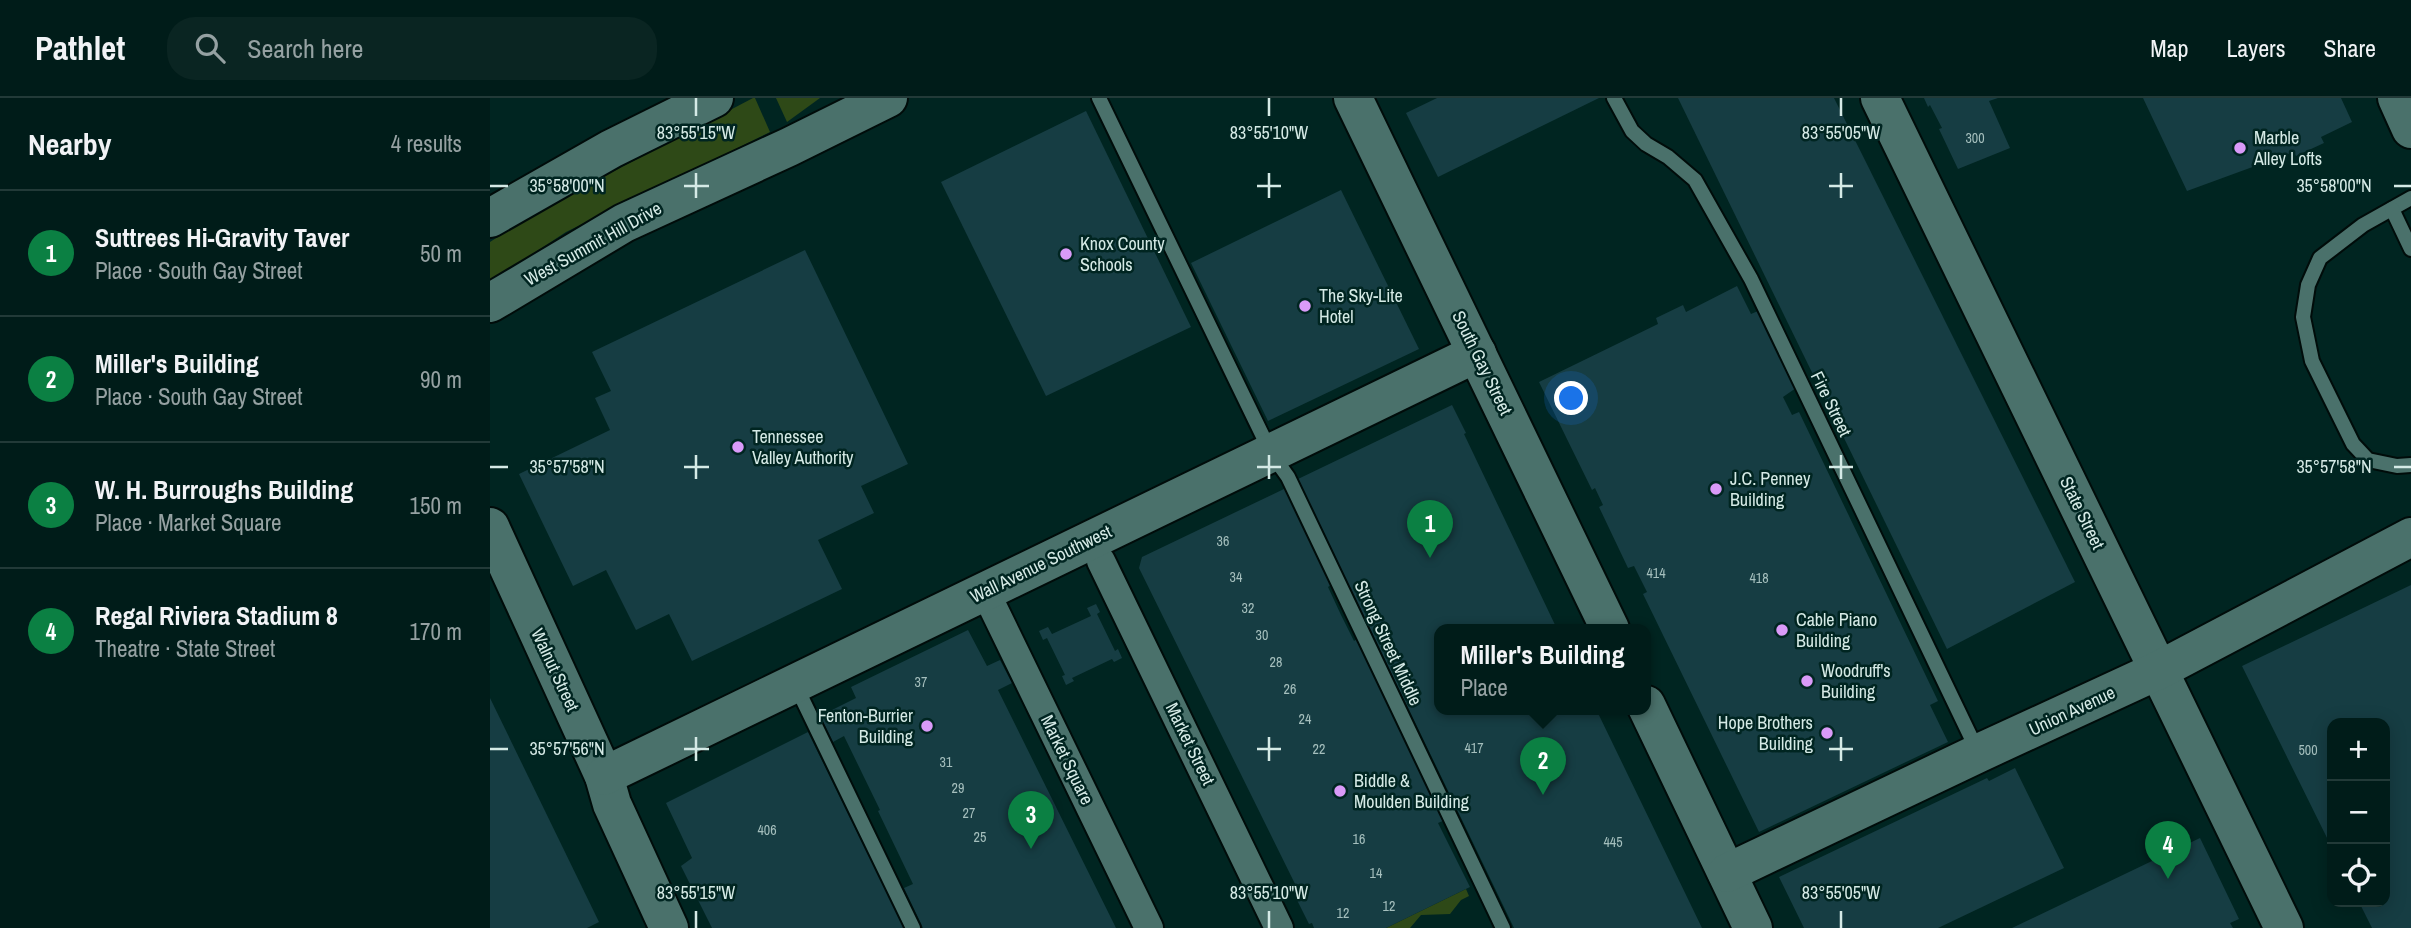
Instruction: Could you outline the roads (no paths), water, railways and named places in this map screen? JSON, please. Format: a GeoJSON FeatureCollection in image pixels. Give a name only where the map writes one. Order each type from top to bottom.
{"type":"FeatureCollection","features":[{"type":"Feature","properties":{"kind":"street"},"geometry":{"type":"LineString","coordinates":[[490,218],[611,149],[714,98]]}},
{"type":"Feature","properties":{"kind":"street","name":"West Summit Hill Drive"},"geometry":{"type":"LineString","coordinates":[[490,303],[624,223],[888,98]]}},
{"type":"Feature","properties":{"kind":"street","name":"South Gay Street"},"geometry":{"type":"LineString","coordinates":[[1353,98],[1608,624]]}},
{"type":"Feature","properties":{"kind":"street","name":"State Street"},"geometry":{"type":"LineString","coordinates":[[1880,98],[2284,928]]}},
{"type":"Feature","properties":{"kind":"street"},"geometry":{"type":"LineString","coordinates":[[2397,98],[2411,129]]}},
{"type":"Feature","properties":{"kind":"street","name":"Wall Avenue Southwest"},"geometry":{"type":"LineString","coordinates":[[604,776],[1477,353]]}},
{"type":"Feature","properties":{"kind":"street","name":"Walnut Street"},"geometry":{"type":"LineString","coordinates":[[490,527],[604,776],[612,804],[669,928]]}},
{"type":"Feature","properties":{"kind":"street","name":"Union Avenue"},"geometry":{"type":"LineString","coordinates":[[1727,873],[2159,670],[2411,537]]}},
{"type":"Feature","properties":{"kind":"street","name":"Market Street"},"geometry":{"type":"LineString","coordinates":[[1101,561],[1279,928]]}},
{"type":"Feature","properties":{"kind":"street","name":"Market Square"},"geometry":{"type":"LineString","coordinates":[[985,591],[1149,928]]}},
{"type":"Feature","properties":{"kind":"street"},"geometry":{"type":"LineString","coordinates":[[1651,715],[1753,928]]}},
{"type":"Feature","properties":{"kind":"lane","name":"Strong Street Middle"},"geometry":{"type":"LineString","coordinates":[[1099,98],[1271,453],[1288,477],[1503,928]]}},
{"type":"Feature","properties":{"kind":"lane","name":"Fire Street"},"geometry":{"type":"LineString","coordinates":[[1614,98],[1632,131],[1695,180],[1751,279],[1979,753]]}},
{"type":"Feature","properties":{"kind":"lane"},"geometry":{"type":"LineString","coordinates":[[2411,198],[2363,225],[2319,258],[2308,285],[2303,317],[2312,361],[2353,444],[2368,460],[2397,466],[2411,465]]}},
{"type":"Feature","properties":{"kind":"lane"},"geometry":{"type":"LineString","coordinates":[[2392,209],[2411,248]]}},
{"type":"Feature","properties":{"kind":"lane"},"geometry":{"type":"LineString","coordinates":[[795,684],[913,928]]}},
{"type":"Feature","properties":{"kind":"place","name":"Marble Alley Lofts"},"geometry":{"type":"Point","coordinates":[2240,148]}},
{"type":"Feature","properties":{"kind":"place","name":"Knox County Schools"},"geometry":{"type":"Point","coordinates":[1066,254]}},
{"type":"Feature","properties":{"kind":"place","name":"The Sky-Lite Hotel"},"geometry":{"type":"Point","coordinates":[1305,306]}},
{"type":"Feature","properties":{"kind":"place","name":"Tennessee Valley Authority"},"geometry":{"type":"Point","coordinates":[738,447]}},
{"type":"Feature","properties":{"kind":"place","name":"J.C. Penney Building"},"geometry":{"type":"Point","coordinates":[1716,489]}},
{"type":"Feature","properties":{"kind":"place","name":"Suttrees Hi-Gravity Taver"},"geometry":{"type":"Point","coordinates":[1430,558]}},
{"type":"Feature","properties":{"kind":"place","name":"Cable Piano Building"},"geometry":{"type":"Point","coordinates":[1782,630]}},
{"type":"Feature","properties":{"kind":"place","name":"Woodruff's Building"},"geometry":{"type":"Point","coordinates":[1807,681]}},
{"type":"Feature","properties":{"kind":"place","name":"Fenton-Burrier Building"},"geometry":{"type":"Point","coordinates":[927,726]}},
{"type":"Feature","properties":{"kind":"place","name":"Hope Brothers Building"},"geometry":{"type":"Point","coordinates":[1827,733]}},
{"type":"Feature","properties":{"kind":"place","name":"Biddle & Moulden Building"},"geometry":{"type":"Point","coordinates":[1340,791]}},
{"type":"Feature","properties":{"kind":"place","name":"Miller's Building"},"geometry":{"type":"Point","coordinates":[1543,795]}},
{"type":"Feature","properties":{"kind":"place","name":"W. H. Burroughs Building"},"geometry":{"type":"Point","coordinates":[1031,849]}},
{"type":"Feature","properties":{"kind":"place","name":"Regal Riviera Stadium 8"},"geometry":{"type":"Point","coordinates":[2168,879]}}]}
